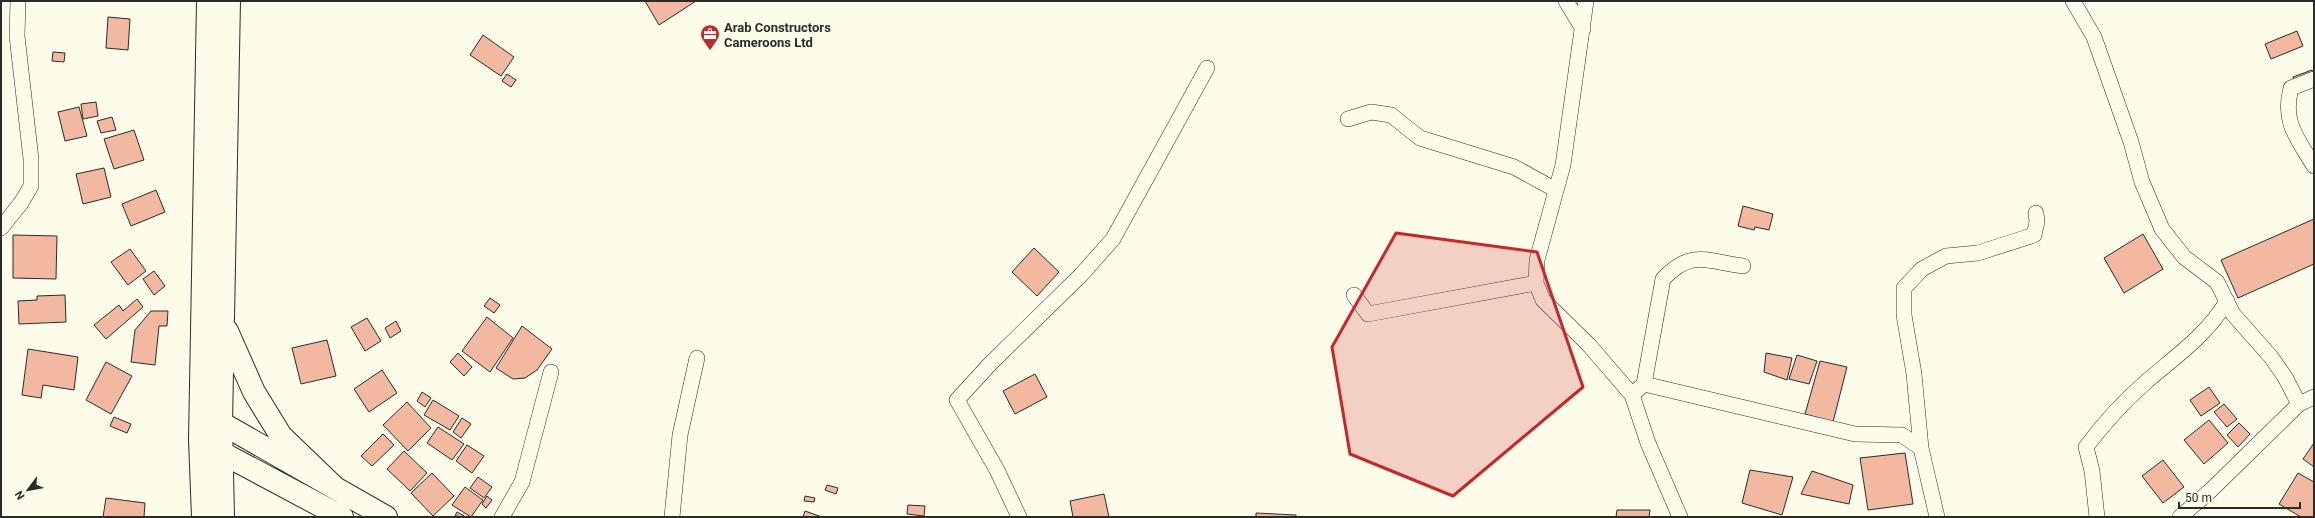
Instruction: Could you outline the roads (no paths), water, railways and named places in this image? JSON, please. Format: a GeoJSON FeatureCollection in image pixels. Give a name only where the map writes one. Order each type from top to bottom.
{"type":"FeatureCollection","features":[{"type":"Feature","properties":{"kind":"main road"},"geometry":{"type":"LineString","coordinates":[[203,517],[200,411],[208,1]]}},
{"type":"Feature","properties":{"kind":"main road"},"geometry":{"type":"LineString","coordinates":[[223,517],[221,424],[225,325],[229,1]]}},
{"type":"Feature","properties":{"kind":"main road"},"geometry":{"type":"LineString","coordinates":[[225,325],[254,392],[278,431],[333,486]]}},
{"type":"Feature","properties":{"kind":"main road"},"geometry":{"type":"LineString","coordinates":[[200,411],[386,517]]}},
{"type":"Feature","properties":{"kind":"main road"},"geometry":{"type":"LineString","coordinates":[[200,440],[222,454],[342,517]]}},
{"type":"Feature","properties":{"kind":"street"},"geometry":{"type":"LineString","coordinates":[[1,228],[21,203],[31,186],[31,159],[17,36],[18,1]]}},
{"type":"Feature","properties":{"kind":"street"},"geometry":{"type":"LineString","coordinates":[[1566,1],[1583,29]]}},
{"type":"Feature","properties":{"kind":"street"},"geometry":{"type":"LineString","coordinates":[[1586,1],[1572,114],[1563,165],[1537,260],[1536,283],[1543,300],[1589,345],[1632,394],[1648,443],[1680,517]]}},
{"type":"Feature","properties":{"kind":"street"},"geometry":{"type":"LineString","coordinates":[[2073,1],[2094,37],[2131,142],[2142,182],[2162,229],[2184,256],[2217,282],[2233,314],[2272,357],[2285,377],[2299,404]]}},
{"type":"Feature","properties":{"kind":"street"},"geometry":{"type":"LineString","coordinates":[[1019,517],[997,470],[957,400],[986,368],[1081,275],[1113,239],[1207,68]]}},
{"type":"Feature","properties":{"kind":"street"},"geometry":{"type":"LineString","coordinates":[[2314,79],[2291,88],[2287,101],[2290,125],[2314,166]]}},
{"type":"Feature","properties":{"kind":"street"},"geometry":{"type":"LineString","coordinates":[[1348,119],[1371,112],[1391,115],[1420,138],[1514,167],[1556,190]]}},
{"type":"Feature","properties":{"kind":"street"},"geometry":{"type":"LineString","coordinates":[[1937,517],[1921,448],[1914,374],[1904,315],[1904,288],[1922,269],[1946,256],[1978,253],[2034,235],[2037,222],[2036,213]]}},
{"type":"Feature","properties":{"kind":"street"},"geometry":{"type":"LineString","coordinates":[[1632,394],[1644,384],[1663,279],[1674,267],[1696,258],[1744,266]]}},
{"type":"Feature","properties":{"kind":"street"},"geometry":{"type":"LineString","coordinates":[[1354,295],[1368,314],[1536,283]]}},
{"type":"Feature","properties":{"kind":"street"},"geometry":{"type":"LineString","coordinates":[[2097,517],[2092,472],[2086,447],[2103,424],[2146,382],[2210,326],[2227,301]]}},
{"type":"Feature","properties":{"kind":"street"},"geometry":{"type":"LineString","coordinates":[[672,517],[680,435],[697,358]]}},
{"type":"Feature","properties":{"kind":"street"},"geometry":{"type":"LineString","coordinates":[[502,517],[522,482],[550,372]]}},
{"type":"Feature","properties":{"kind":"street"},"geometry":{"type":"LineString","coordinates":[[1644,384],[1855,434],[1902,435],[1921,448]]}},
{"type":"Feature","properties":{"kind":"street"},"geometry":{"type":"LineString","coordinates":[[2180,517],[2209,492],[2299,404],[2314,396]]}},
{"type":"Feature","properties":{"kind":"place","name":"Arab Constructors Cameroons Ltd"},"geometry":{"type":"Point","coordinates":[710,51]}}]}
